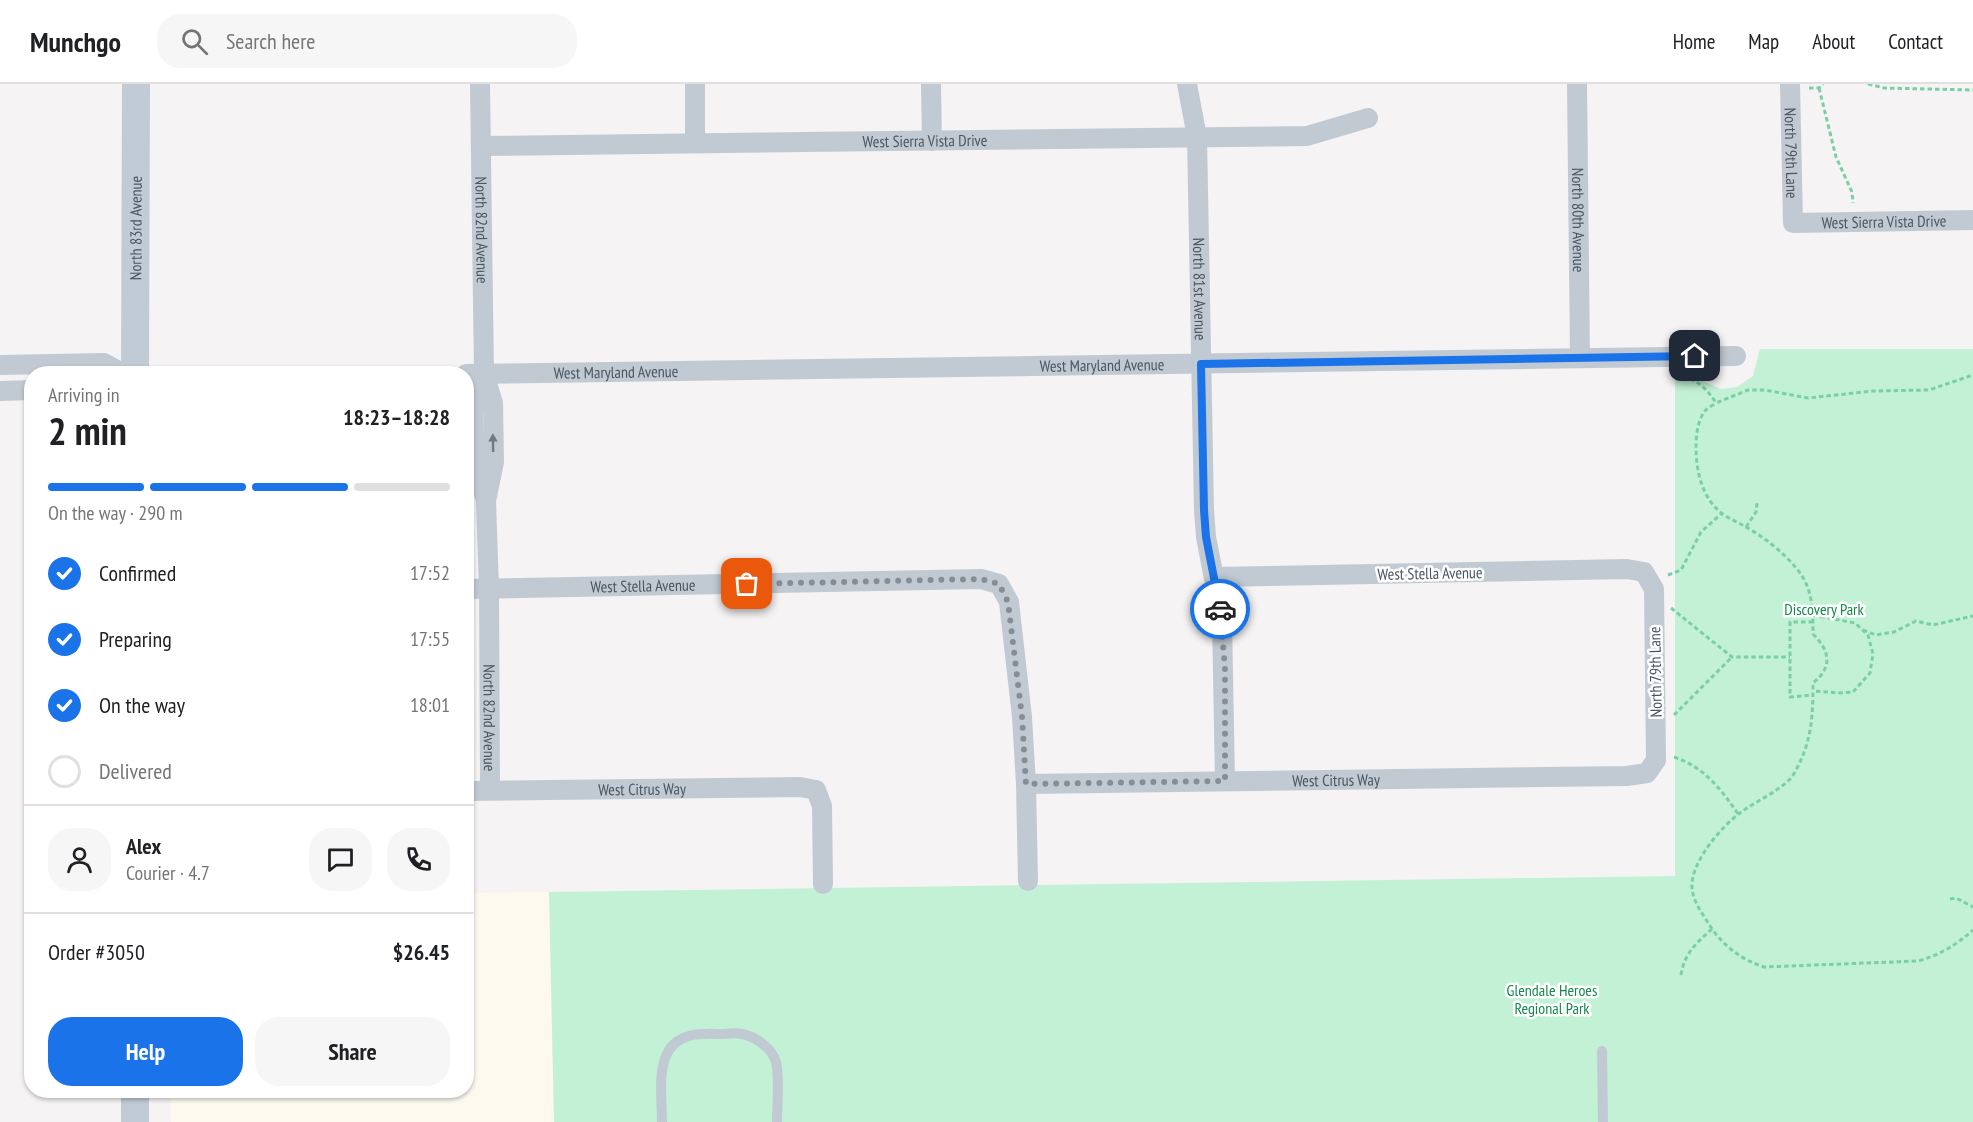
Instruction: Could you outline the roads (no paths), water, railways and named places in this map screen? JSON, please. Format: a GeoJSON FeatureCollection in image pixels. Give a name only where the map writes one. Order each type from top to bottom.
{"type":"FeatureCollection","features":[{"type":"Feature","properties":{"kind":"main road","name":"North 83rd Avenue"},"geometry":{"type":"LineString","coordinates":[[135,366],[136,84]]}},
{"type":"Feature","properties":{"kind":"main road"},"geometry":{"type":"LineString","coordinates":[[135,1098],[135,1122]]}},
{"type":"Feature","properties":{"kind":"street","name":"North 82nd Avenue"},"geometry":{"type":"LineString","coordinates":[[480,84],[481,146],[475,374],[493,403],[494,462],[486,501],[490,790]]}},
{"type":"Feature","properties":{"kind":"street"},"geometry":{"type":"LineString","coordinates":[[695,143],[696,84]]}},
{"type":"Feature","properties":{"kind":"street"},"geometry":{"type":"LineString","coordinates":[[931,84],[932,141]]}},
{"type":"Feature","properties":{"kind":"street","name":"North 81st Avenue"},"geometry":{"type":"LineString","coordinates":[[1187,84],[1197,136],[1204,510],[1206,537],[1223,630],[1225,781]]}},
{"type":"Feature","properties":{"kind":"street","name":"North 80th Avenue"},"geometry":{"type":"LineString","coordinates":[[1577,84],[1580,358]]}},
{"type":"Feature","properties":{"kind":"street","name":"North 79th Lane"},"geometry":{"type":"LineString","coordinates":[[1790,84],[1793,223]]}},
{"type":"Feature","properties":{"kind":"street","name":"West Sierra Vista Drive"},"geometry":{"type":"LineString","coordinates":[[481,146],[1307,136],[1368,118]]}},
{"type":"Feature","properties":{"kind":"street","name":"West Sierra Vista Drive"},"geometry":{"type":"LineString","coordinates":[[1793,223],[1973,220]]}},
{"type":"Feature","properties":{"kind":"street","name":"West Maryland Avenue"},"geometry":{"type":"LineString","coordinates":[[475,374],[1736,356]]}},
{"type":"Feature","properties":{"kind":"street"},"geometry":{"type":"LineString","coordinates":[[0,365],[104,363],[109,366]]}},
{"type":"Feature","properties":{"kind":"street"},"geometry":{"type":"LineString","coordinates":[[0,391],[24,390]]}},
{"type":"Feature","properties":{"kind":"street","name":"West Stella Avenue"},"geometry":{"type":"LineString","coordinates":[[1215,577],[1627,569],[1644,572]]}},
{"type":"Feature","properties":{"kind":"street","name":"North 79th Lane"},"geometry":{"type":"LineString","coordinates":[[1644,572],[1654,589],[1652,767]]}},
{"type":"Feature","properties":{"kind":"street","name":"West Stella Avenue"},"geometry":{"type":"LineString","coordinates":[[474,589],[981,579],[999,584],[1008,602],[1022,717],[1026,784]]}},
{"type":"Feature","properties":{"kind":"street","name":"West Citrus Way"},"geometry":{"type":"LineString","coordinates":[[1026,784],[1627,776],[1652,767]]}},
{"type":"Feature","properties":{"kind":"street"},"geometry":{"type":"LineString","coordinates":[[1026,784],[1028,881]]}},
{"type":"Feature","properties":{"kind":"street","name":"West Citrus Way"},"geometry":{"type":"LineString","coordinates":[[474,791],[800,787],[816,790],[822,806],[823,884]]}},
{"type":"Feature","properties":{"kind":"lane"},"geometry":{"type":"LineString","coordinates":[[662,1122],[664,1059],[671,1047],[681,1039],[694,1034],[742,1034],[770,1049],[776,1062],[777,1122]]}},
{"type":"Feature","properties":{"kind":"lane"},"geometry":{"type":"LineString","coordinates":[[1602,1051],[1603,1122]]}},
{"type":"Feature","properties":{"kind":"park label","name":"Discovery Park"},"geometry":{"type":"Point","coordinates":[1824,609]}},
{"type":"Feature","properties":{"kind":"park label","name":"Glendale Heroes Regional Park"},"geometry":{"type":"Point","coordinates":[1552,999]}}]}
